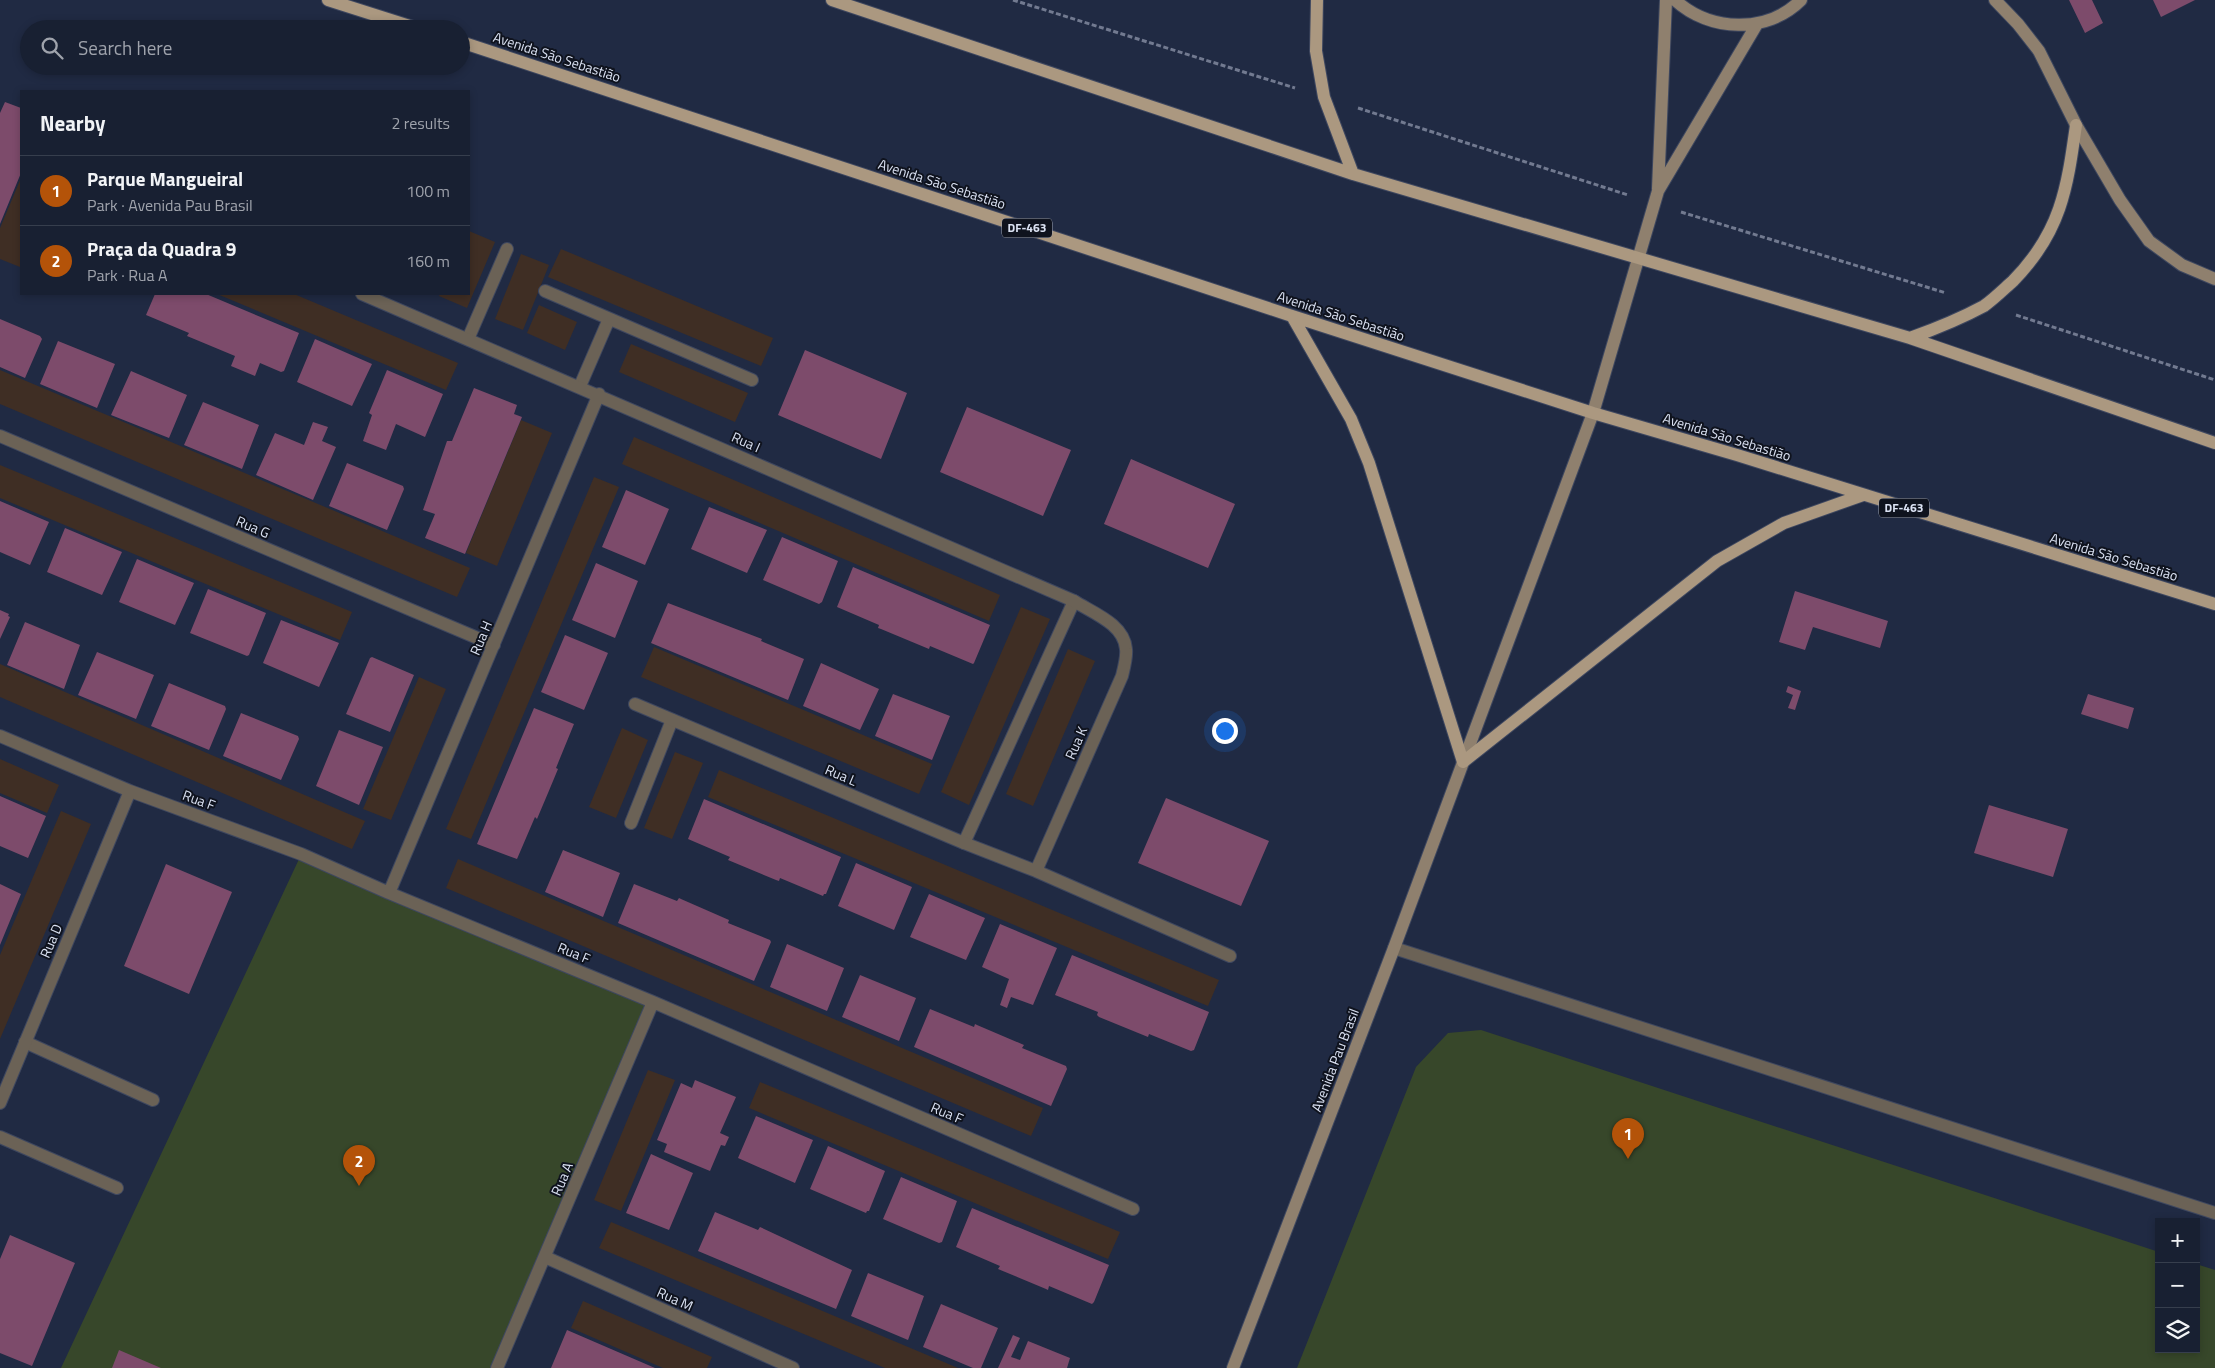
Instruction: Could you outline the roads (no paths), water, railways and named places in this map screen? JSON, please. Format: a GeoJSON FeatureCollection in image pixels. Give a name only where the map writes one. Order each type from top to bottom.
{"type":"FeatureCollection","features":[{"type":"Feature","properties":{"kind":"main road"},"geometry":{"type":"LineString","coordinates":[[328,0],[391,20]]}},
{"type":"Feature","properties":{"kind":"main road"},"geometry":{"type":"LineString","coordinates":[[832,0],[1353,174],[1910,338],[2215,442]]}},
{"type":"Feature","properties":{"kind":"main road"},"geometry":{"type":"LineString","coordinates":[[1317,0],[1316,51],[1324,98],[1353,174]]}},
{"type":"Feature","properties":{"kind":"main road","name":"Avenida São Sebastião"},"geometry":{"type":"LineString","coordinates":[[470,45],[1292,316],[1594,412],[2215,604]]}},
{"type":"Feature","properties":{"kind":"main road"},"geometry":{"type":"LineString","coordinates":[[1910,338],[1947,324],[1985,305],[2032,261],[2047,237],[2061,206],[2070,171],[2076,125]]}},
{"type":"Feature","properties":{"kind":"main road"},"geometry":{"type":"LineString","coordinates":[[1292,316],[1351,419],[1369,463],[1463,762],[1717,561],[1784,523],[1864,496]]}},
{"type":"Feature","properties":{"kind":"street"},"geometry":{"type":"LineString","coordinates":[[1658,191],[1666,0]]}},
{"type":"Feature","properties":{"kind":"street"},"geometry":{"type":"LineString","coordinates":[[1675,0],[1684,8],[1704,19],[1728,24],[1757,24],[1774,18],[1801,0]]}},
{"type":"Feature","properties":{"kind":"street"},"geometry":{"type":"LineString","coordinates":[[1995,0],[2018,24],[2039,51],[2076,125],[2120,200],[2149,241],[2182,265],[2215,279]]}},
{"type":"Feature","properties":{"kind":"street"},"geometry":{"type":"LineString","coordinates":[[1658,191],[1757,24]]}},
{"type":"Feature","properties":{"kind":"street","name":"Avenida Pau Brasil"},"geometry":{"type":"LineString","coordinates":[[1233,1368],[1394,948],[1594,412],[1658,191]]}},
{"type":"Feature","properties":{"kind":"street"},"geometry":{"type":"LineString","coordinates":[[468,339],[507,249]]}},
{"type":"Feature","properties":{"kind":"street"},"geometry":{"type":"LineString","coordinates":[[545,292],[752,380]]}},
{"type":"Feature","properties":{"kind":"street","name":"Rua I"},"geometry":{"type":"LineString","coordinates":[[368,295],[384,298],[468,339],[599,394],[1074,601],[1114,626]]}},
{"type":"Feature","properties":{"kind":"street"},"geometry":{"type":"LineString","coordinates":[[580,386],[609,319]]}},
{"type":"Feature","properties":{"kind":"street","name":"Rua H"},"geometry":{"type":"LineString","coordinates":[[389,893],[599,394]]}},
{"type":"Feature","properties":{"kind":"street","name":"Rua G"},"geometry":{"type":"LineString","coordinates":[[0,436],[494,645]]}},
{"type":"Feature","properties":{"kind":"street"},"geometry":{"type":"LineString","coordinates":[[964,843],[1074,601]]}},
{"type":"Feature","properties":{"kind":"street","name":"Rua K"},"geometry":{"type":"LineString","coordinates":[[1036,871],[1122,676],[1127,650],[1123,636],[1114,626]]}},
{"type":"Feature","properties":{"kind":"street","name":"Rua L"},"geometry":{"type":"LineString","coordinates":[[635,704],[964,843],[1036,871],[1230,956]]}},
{"type":"Feature","properties":{"kind":"street"},"geometry":{"type":"LineString","coordinates":[[631,823],[672,720]]}},
{"type":"Feature","properties":{"kind":"street","name":"Rua F"},"geometry":{"type":"LineString","coordinates":[[0,736],[130,790],[300,854],[389,893],[653,1002],[1132,1209]]}},
{"type":"Feature","properties":{"kind":"street","name":"Rua D"},"geometry":{"type":"LineString","coordinates":[[0,1103],[130,790]]}},
{"type":"Feature","properties":{"kind":"street"},"geometry":{"type":"LineString","coordinates":[[1394,948],[2215,1213]]}},
{"type":"Feature","properties":{"kind":"street","name":"Rua A"},"geometry":{"type":"LineString","coordinates":[[497,1368],[653,1002]]}},
{"type":"Feature","properties":{"kind":"street"},"geometry":{"type":"LineString","coordinates":[[25,1042],[153,1100]]}},
{"type":"Feature","properties":{"kind":"street"},"geometry":{"type":"LineString","coordinates":[[0,1137],[117,1188]]}},
{"type":"Feature","properties":{"kind":"street","name":"Rua M"},"geometry":{"type":"LineString","coordinates":[[545,1258],[785,1367]]}},
{"type":"Feature","properties":{"kind":"place","name":"Parque Mangueiral"},"geometry":{"type":"Point","coordinates":[1628,1159]}},
{"type":"Feature","properties":{"kind":"place","name":"Praça da Quadra 9"},"geometry":{"type":"Point","coordinates":[359,1186]}}]}
